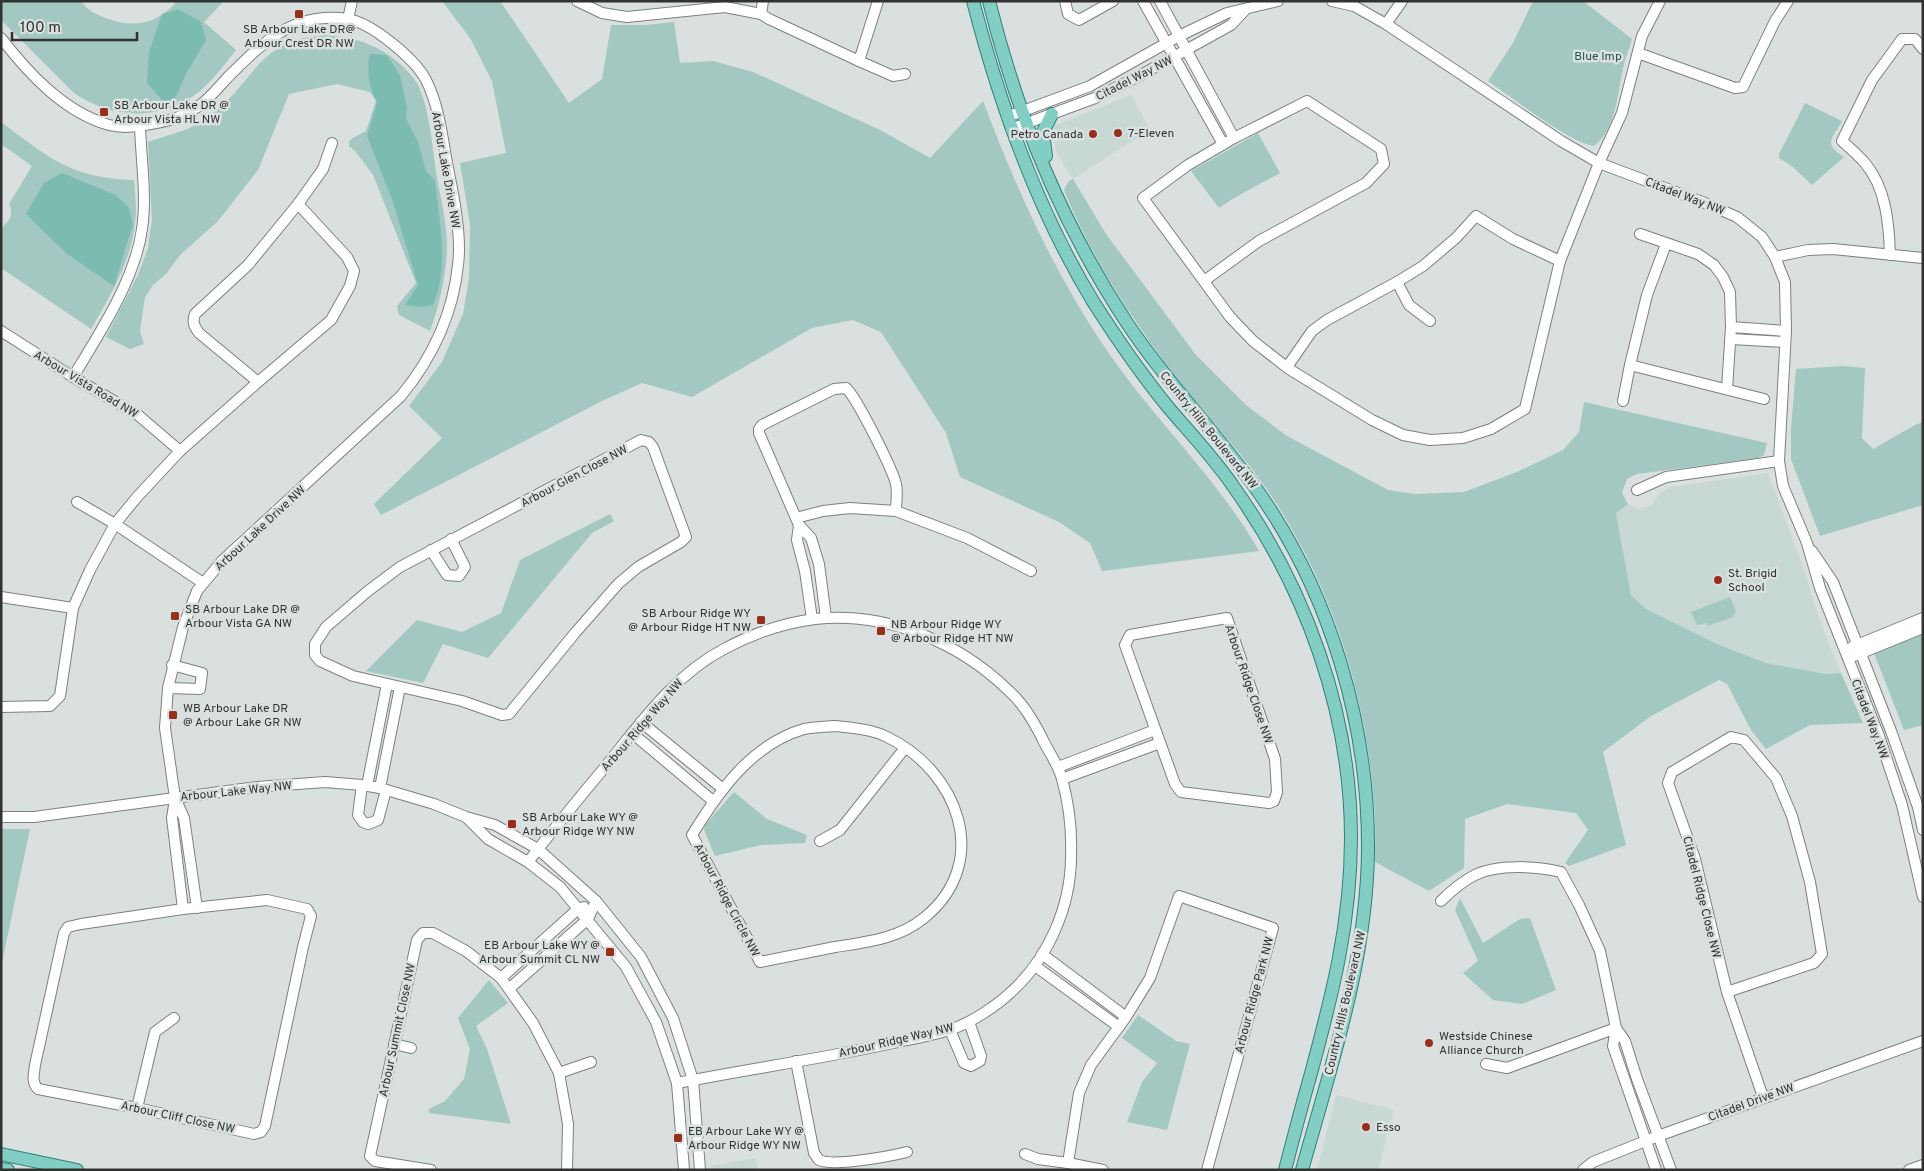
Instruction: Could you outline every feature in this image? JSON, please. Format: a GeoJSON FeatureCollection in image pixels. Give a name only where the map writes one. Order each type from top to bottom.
{"type":"FeatureCollection","features":[{"type":"Feature","properties":{"kind":"main road","name":"Country Hills Boulevard NW"},"geometry":{"type":"LineString","coordinates":[[973,1],[1009,123],[1032,182],[1053,226],[1093,300],[1151,386],[1232,483],[1270,542],[1290,581],[1314,637],[1337,714],[1345,757],[1351,817],[1350,892],[1338,970],[1285,1170]]}},
{"type":"Feature","properties":{"kind":"main road","name":"Country Hills Boulevard NW"},"geometry":{"type":"LineString","coordinates":[[989,1],[1002,48],[1027,123],[1049,179],[1089,259],[1128,325],[1173,386],[1234,458],[1259,492],[1284,533],[1322,611],[1348,688],[1361,756],[1366,805],[1368,850],[1366,891],[1362,928],[1349,995],[1302,1170]]}},
{"type":"Feature","properties":{"kind":"main road"},"geometry":{"type":"LineString","coordinates":[[1049,179],[1043,132],[1052,114]]}},
{"type":"Feature","properties":{"kind":"main road"},"geometry":{"type":"LineString","coordinates":[[1,1154],[77,1170]]}},
{"type":"Feature","properties":{"kind":"main road"},"geometry":{"type":"LineString","coordinates":[[1,1169],[8,1170]]}},
{"type":"Feature","properties":{"kind":"street"},"geometry":{"type":"LineString","coordinates":[[348,19],[352,1]]}},
{"type":"Feature","properties":{"kind":"street"},"geometry":{"type":"LineString","coordinates":[[577,1],[602,13],[627,17],[724,7],[761,14],[893,76],[905,74]]}},
{"type":"Feature","properties":{"kind":"street"},"geometry":{"type":"LineString","coordinates":[[662,1],[663,13]]}},
{"type":"Feature","properties":{"kind":"street"},"geometry":{"type":"LineString","coordinates":[[761,14],[763,1]]}},
{"type":"Feature","properties":{"kind":"street"},"geometry":{"type":"LineString","coordinates":[[859,61],[878,1]]}},
{"type":"Feature","properties":{"kind":"street"},"geometry":{"type":"LineString","coordinates":[[1065,1],[1068,14],[1079,20],[1113,1]]}},
{"type":"Feature","properties":{"kind":"street"},"geometry":{"type":"LineString","coordinates":[[1143,1],[1223,144]]}},
{"type":"Feature","properties":{"kind":"street"},"geometry":{"type":"LineString","coordinates":[[1160,1],[1234,138]]}},
{"type":"Feature","properties":{"kind":"street","name":"Citadel Way NW"},"geometry":{"type":"LineString","coordinates":[[1009,123],[1023,110],[1090,86],[1226,13],[1278,1]]}},
{"type":"Feature","properties":{"kind":"street","name":"Citadel Way NW"},"geometry":{"type":"LineString","coordinates":[[1332,1],[1354,6],[1386,24],[1561,141],[1599,163],[1737,217],[1762,237],[1775,257],[1785,282],[1785,336],[1779,461],[1783,486],[1807,544],[1820,588],[1878,736],[1902,805],[1921,880],[1923,897]]}},
{"type":"Feature","properties":{"kind":"street"},"geometry":{"type":"LineString","coordinates":[[1386,24],[1402,1]]}},
{"type":"Feature","properties":{"kind":"street"},"geometry":{"type":"LineString","coordinates":[[1204,281],[1259,241],[1366,183],[1384,164],[1381,149],[1307,101],[1223,144],[1188,165],[1143,198],[1230,317],[1253,341],[1287,367],[1372,420],[1404,435],[1430,440],[1462,438],[1491,429],[1525,410],[1560,261],[1599,163],[1622,113],[1642,36],[1660,1]]}},
{"type":"Feature","properties":{"kind":"street"},"geometry":{"type":"LineString","coordinates":[[1638,53],[1734,88],[1743,87],[1788,1]]}},
{"type":"Feature","properties":{"kind":"street","name":"Citadel Way NW"},"geometry":{"type":"LineString","coordinates":[[1009,123],[1027,123],[1095,98],[1231,25],[1246,9]]}},
{"type":"Feature","properties":{"kind":"street","name":"Arbour Lake Drive NW"},"geometry":{"type":"LineString","coordinates":[[1,38],[40,82],[61,100],[89,118],[111,125],[140,126],[177,119],[201,105],[250,55],[274,36],[298,22],[320,19],[348,19],[359,22],[408,56],[426,79],[434,103],[448,166],[457,226],[459,263],[451,303],[433,350],[419,374],[402,396],[235,549],[202,582],[182,627],[168,688],[165,728],[175,798]]}},
{"type":"Feature","properties":{"kind":"street"},"geometry":{"type":"LineString","coordinates":[[1890,255],[1889,224],[1880,190],[1866,164],[1842,141],[1872,80],[1902,39],[1915,38],[1923,49]]}},
{"type":"Feature","properties":{"kind":"street","name":"Arbour Lake Drive NW"},"geometry":{"type":"LineString","coordinates":[[1,49],[15,56]]}},
{"type":"Feature","properties":{"kind":"street"},"geometry":{"type":"LineString","coordinates":[[72,377],[107,320],[134,261],[142,229],[143,197],[140,126]]}},
{"type":"Feature","properties":{"kind":"street"},"geometry":{"type":"LineString","coordinates":[[258,382],[199,333],[194,326],[193,320],[195,314],[248,265],[298,204],[323,169],[332,143]]}},
{"type":"Feature","properties":{"kind":"street"},"geometry":{"type":"LineString","coordinates":[[1,707],[50,706],[60,696],[72,608],[90,570],[116,524],[137,497],[180,451],[331,320],[350,286],[354,271],[347,257],[298,204]]}},
{"type":"Feature","properties":{"kind":"street"},"geometry":{"type":"LineString","coordinates":[[1287,367],[1312,331],[1327,320],[1424,266],[1456,238],[1476,216],[1513,239],[1560,261]]}},
{"type":"Feature","properties":{"kind":"street"},"geometry":{"type":"LineString","coordinates":[[1640,234],[1698,254],[1714,265],[1723,277],[1730,292],[1731,339],[1727,389]]}},
{"type":"Feature","properties":{"kind":"street"},"geometry":{"type":"LineString","coordinates":[[1623,401],[1646,295],[1666,244]]}},
{"type":"Feature","properties":{"kind":"street"},"geometry":{"type":"LineString","coordinates":[[1775,257],[1808,250],[1834,249],[1923,258]]}},
{"type":"Feature","properties":{"kind":"street"},"geometry":{"type":"LineString","coordinates":[[1397,282],[1409,305],[1430,321]]}},
{"type":"Feature","properties":{"kind":"street"},"geometry":{"type":"LineString","coordinates":[[1731,327],[1785,336]]}},
{"type":"Feature","properties":{"kind":"street","name":"Arbour Vista Road NW"},"geometry":{"type":"LineString","coordinates":[[1,331],[72,377],[138,415],[180,451]]}},
{"type":"Feature","properties":{"kind":"street"},"geometry":{"type":"LineString","coordinates":[[1731,339],[1785,336]]}},
{"type":"Feature","properties":{"kind":"street"},"geometry":{"type":"LineString","coordinates":[[1630,365],[1764,399]]}},
{"type":"Feature","properties":{"kind":"street"},"geometry":{"type":"LineString","coordinates":[[826,618],[819,564],[811,538],[798,522],[759,433],[759,429],[762,425],[834,389],[846,388],[885,456],[896,484],[896,511]]}},
{"type":"Feature","properties":{"kind":"street","name":"Arbour Glen Close NW"},"geometry":{"type":"LineString","coordinates":[[641,440],[649,442],[653,447],[686,533],[686,537],[682,542],[638,568],[618,584],[509,714],[502,715],[462,701],[353,676],[320,661],[315,655],[315,644],[326,627],[368,591],[400,567],[451,539],[641,440]]}},
{"type":"Feature","properties":{"kind":"street"},"geometry":{"type":"LineString","coordinates":[[1637,490],[1666,477],[1779,461]]}},
{"type":"Feature","properties":{"kind":"street"},"geometry":{"type":"LineString","coordinates":[[76,502],[116,524],[202,582]]}},
{"type":"Feature","properties":{"kind":"street"},"geometry":{"type":"LineString","coordinates":[[798,522],[823,511],[850,508],[896,511],[967,538],[1031,571]]}},
{"type":"Feature","properties":{"kind":"street"},"geometry":{"type":"LineString","coordinates":[[798,522],[797,540],[805,571],[812,619]]}},
{"type":"Feature","properties":{"kind":"street"},"geometry":{"type":"LineString","coordinates":[[431,550],[447,575],[459,576],[465,567],[451,539]]}},
{"type":"Feature","properties":{"kind":"street","name":"Citadel Way NW"},"geometry":{"type":"LineString","coordinates":[[1807,544],[1833,582],[1891,731],[1918,807],[1923,830]]}},
{"type":"Feature","properties":{"kind":"street"},"geometry":{"type":"LineString","coordinates":[[1,598],[72,608]]}},
{"type":"Feature","properties":{"kind":"street","name":"Arbour Ridge Way NW"},"geometry":{"type":"LineString","coordinates":[[528,862],[641,722],[679,680],[722,650],[776,626],[826,618],[870,621],[920,632],[966,656],[1010,691],[1036,725],[1062,779],[1072,838],[1071,867],[1068,894],[1051,939],[1035,966],[1009,994],[970,1022],[950,1030],[863,1049],[676,1083]]}},
{"type":"Feature","properties":{"kind":"street","name":"Arbour Ridge Close NW"},"geometry":{"type":"LineString","coordinates":[[1227,618],[1275,759],[1276,797],[1269,803],[1264,803],[1180,792],[1175,784],[1155,730],[1125,646],[1128,638],[1130,635],[1227,618]]}},
{"type":"Feature","properties":{"kind":"street"},"geometry":{"type":"LineString","coordinates":[[1846,655],[1923,618]]}},
{"type":"Feature","properties":{"kind":"street"},"geometry":{"type":"LineString","coordinates":[[1858,650],[1923,628]]}},
{"type":"Feature","properties":{"kind":"street"},"geometry":{"type":"LineString","coordinates":[[168,688],[200,689],[202,673],[172,665]]}},
{"type":"Feature","properties":{"kind":"street"},"geometry":{"type":"LineString","coordinates":[[387,684],[358,815],[363,822],[368,824],[378,820],[400,687]]}},
{"type":"Feature","properties":{"kind":"street"},"geometry":{"type":"LineString","coordinates":[[641,722],[723,790]]}},
{"type":"Feature","properties":{"kind":"street","name":"Arbour Ridge Circle NW"},"geometry":{"type":"LineString","coordinates":[[835,726],[864,730],[886,736],[925,762],[939,778],[955,807],[962,836],[959,864],[950,886],[938,904],[924,919],[904,932],[883,939],[760,962],[692,835],[713,801],[723,790],[752,758],[777,740],[805,729],[835,726]]}},
{"type":"Feature","properties":{"kind":"street"},"geometry":{"type":"LineString","coordinates":[[1058,768],[1155,730]]}},
{"type":"Feature","properties":{"kind":"street"},"geometry":{"type":"LineString","coordinates":[[1878,736],[1891,731]]}},
{"type":"Feature","properties":{"kind":"street"},"geometry":{"type":"LineString","coordinates":[[632,733],[713,801]]}},
{"type":"Feature","properties":{"kind":"street","name":"Citadel Ridge Close NW"},"geometry":{"type":"LineString","coordinates":[[1727,992],[1814,963],[1822,954],[1810,882],[1792,816],[1776,778],[1744,740],[1731,737],[1672,772],[1668,783],[1695,859],[1727,992],[1763,1097]]}},
{"type":"Feature","properties":{"kind":"street"},"geometry":{"type":"LineString","coordinates":[[1062,779],[1160,743]]}},
{"type":"Feature","properties":{"kind":"street"},"geometry":{"type":"LineString","coordinates":[[820,841],[840,830],[905,748]]}},
{"type":"Feature","properties":{"kind":"street","name":"Arbour Lake Way NW"},"geometry":{"type":"LineString","coordinates":[[1,817],[34,817],[257,787],[325,782],[383,789],[495,825],[538,849],[596,901],[641,957],[673,1018],[693,1080],[700,1165],[684,1166],[676,1083],[656,1022],[626,967],[560,887],[528,862],[488,838],[466,817]]}},
{"type":"Feature","properties":{"kind":"street"},"geometry":{"type":"LineString","coordinates":[[175,798],[184,818],[197,908]]}},
{"type":"Feature","properties":{"kind":"street"},"geometry":{"type":"LineString","coordinates":[[175,798],[172,818],[183,909]]}},
{"type":"Feature","properties":{"kind":"street"},"geometry":{"type":"LineString","coordinates":[[1441,901],[1451,891],[1477,874],[1506,867],[1545,868],[1561,872],[1579,904],[1600,952],[1616,1028],[1613,1046],[1656,1170]]}},
{"type":"Feature","properties":{"kind":"street","name":"Arbour Ridge Park NW"},"geometry":{"type":"LineString","coordinates":[[1068,1163],[1078,1092],[1091,1065],[1119,1027],[1150,978],[1179,896],[1273,928],[1207,1170]]}},
{"type":"Feature","properties":{"kind":"street","name":"Arbour Cliff Close NW"},"geometry":{"type":"LineString","coordinates":[[267,900],[307,909],[311,916],[302,947],[266,1126],[261,1132],[254,1134],[38,1088],[33,1081],[64,933],[68,927],[183,909],[267,900]]}},
{"type":"Feature","properties":{"kind":"street"},"geometry":{"type":"LineString","coordinates":[[501,978],[578,910],[596,901]]}},
{"type":"Feature","properties":{"kind":"street"},"geometry":{"type":"LineString","coordinates":[[510,988],[588,919],[596,901]]}},
{"type":"Feature","properties":{"kind":"street","name":"Arbour Summit Close NW"},"geometry":{"type":"LineString","coordinates":[[431,1170],[374,1161],[370,1156],[417,940],[423,933],[433,933],[466,951],[501,978],[510,988],[533,1023],[559,1073],[568,1124],[567,1170]]}},
{"type":"Feature","properties":{"kind":"street"},"geometry":{"type":"LineString","coordinates":[[1042,954],[1126,1016]]}},
{"type":"Feature","properties":{"kind":"street"},"geometry":{"type":"LineString","coordinates":[[1035,966],[1119,1027]]}},
{"type":"Feature","properties":{"kind":"street"},"geometry":{"type":"LineString","coordinates":[[137,1108],[154,1032],[174,1018]]}},
{"type":"Feature","properties":{"kind":"street"},"geometry":{"type":"LineString","coordinates":[[950,1030],[964,1064],[971,1066],[980,1061],[981,1056],[970,1022]]}},
{"type":"Feature","properties":{"kind":"street"},"geometry":{"type":"LineString","coordinates":[[1486,1064],[1507,1068],[1616,1028]]}},
{"type":"Feature","properties":{"kind":"street"},"geometry":{"type":"LineString","coordinates":[[1616,1028],[1625,1041],[1671,1170]]}},
{"type":"Feature","properties":{"kind":"street","name":"Citadel Drive NW"},"geometry":{"type":"LineString","coordinates":[[1583,1170],[1593,1162],[1658,1136],[1923,1041]]}},
{"type":"Feature","properties":{"kind":"street"},"geometry":{"type":"LineString","coordinates":[[394,1044],[411,1048]]}},
{"type":"Feature","properties":{"kind":"street"},"geometry":{"type":"LineString","coordinates":[[796,1061],[814,1153],[819,1160],[832,1162],[886,1157],[907,1152]]}},
{"type":"Feature","properties":{"kind":"street"},"geometry":{"type":"LineString","coordinates":[[559,1073],[591,1062]]}},
{"type":"Feature","properties":{"kind":"street"},"geometry":{"type":"LineString","coordinates":[[1025,1154],[1038,1159],[1103,1170]]}},
{"type":"Feature","properties":{"kind":"street"},"geometry":{"type":"LineString","coordinates":[[1909,1170],[1923,1166]]}},
{"type":"Feature","properties":{"kind":"shaded area"},"geometry":{"type":"Polygon","coordinates":[[[1131,95],[1150,129],[1073,179],[1056,152],[1053,126],[1131,95]]]}},
{"type":"Feature","properties":{"kind":"shaded area","name":"St. Brigid School"},"geometry":{"type":"Polygon","coordinates":[[[1768,473],[1802,564],[1820,621],[1841,673],[1826,674],[1766,663],[1716,644],[1646,609],[1631,595],[1616,513],[1628,504],[1637,509],[1650,506],[1661,492],[1670,487],[1768,473]]]}},
{"type":"Feature","properties":{"kind":"shaded area"},"geometry":{"type":"Polygon","coordinates":[[[1336,1095],[1394,1110],[1378,1170],[1317,1170],[1336,1095]]]}},
{"type":"Feature","properties":{"kind":"shaded area"},"geometry":{"type":"Polygon","coordinates":[[[756,1158],[758,1170],[711,1170],[711,1166],[756,1158]]]}},
{"type":"Feature","properties":{"kind":"green space"},"geometry":{"type":"Polygon","coordinates":[[[1,1],[81,1],[88,9],[100,16],[114,21],[134,24],[152,20],[169,9],[177,1],[224,1],[204,22],[236,50],[210,82],[186,101],[154,112],[121,112],[89,102],[74,93],[1,20],[1,1]]]}},
{"type":"Feature","properties":{"kind":"green space"},"geometry":{"type":"Polygon","coordinates":[[[442,1],[500,1],[569,103],[602,79],[611,25],[646,25],[674,22],[680,63],[713,61],[753,72],[880,130],[930,158],[983,101],[1027,207],[1061,276],[1080,309],[1123,373],[1212,482],[1259,551],[1102,571],[1090,543],[1059,522],[960,477],[946,433],[881,332],[853,320],[812,328],[692,397],[642,383],[602,401],[381,515],[374,504],[442,438],[409,406],[442,362],[463,314],[469,278],[470,224],[460,163],[506,153],[492,81],[470,38],[442,1]]]}},
{"type":"Feature","properties":{"kind":"green space","name":"Blue Imp"},"geometry":{"type":"Polygon","coordinates":[[[1533,1],[1583,1],[1632,39],[1611,121],[1601,139],[1594,146],[1570,137],[1488,81],[1513,43],[1533,1]]]}},
{"type":"Feature","properties":{"kind":"green space"},"geometry":{"type":"Polygon","coordinates":[[[178,9],[201,22],[206,40],[187,72],[173,103],[164,102],[147,83],[149,52],[162,14],[178,9]]]}},
{"type":"Feature","properties":{"kind":"green space"},"geometry":{"type":"Polygon","coordinates":[[[325,35],[364,42],[385,53],[414,79],[423,99],[430,126],[447,238],[446,267],[442,289],[430,331],[399,315],[397,306],[416,283],[373,175],[356,152],[349,146],[351,139],[366,131],[376,101],[370,92],[337,84],[289,94],[258,170],[218,221],[180,255],[166,274],[153,285],[145,297],[140,331],[144,344],[130,349],[106,337],[138,275],[148,248],[152,220],[148,142],[188,129],[209,116],[232,96],[271,53],[286,44],[303,38],[325,35]]]}},
{"type":"Feature","properties":{"kind":"green space"},"geometry":{"type":"Polygon","coordinates":[[[370,54],[387,55],[400,76],[407,108],[406,119],[418,142],[426,171],[435,181],[441,228],[442,259],[441,275],[433,305],[421,307],[405,305],[418,285],[393,202],[367,136],[377,102],[369,79],[370,54]]]}},
{"type":"Feature","properties":{"kind":"green space"},"geometry":{"type":"Polygon","coordinates":[[[1805,103],[1842,121],[1831,140],[1831,144],[1844,157],[1812,185],[1793,167],[1779,158],[1779,154],[1805,103]]]}},
{"type":"Feature","properties":{"kind":"green space"},"geometry":{"type":"Polygon","coordinates":[[[1,122],[33,146],[62,164],[93,175],[134,180],[136,218],[129,251],[119,278],[91,329],[1,268],[1,228],[10,217],[9,204],[32,166],[1,144],[1,122]]]}},
{"type":"Feature","properties":{"kind":"green space"},"geometry":{"type":"Polygon","coordinates":[[[1258,133],[1280,173],[1219,208],[1191,171],[1258,133]]]}},
{"type":"Feature","properties":{"kind":"green space"},"geometry":{"type":"Polygon","coordinates":[[[62,173],[116,195],[129,208],[133,224],[114,286],[67,254],[26,214],[44,183],[62,173]]]}},
{"type":"Feature","properties":{"kind":"green space"},"geometry":{"type":"Polygon","coordinates":[[[1073,179],[1106,234],[1196,355],[1246,405],[1287,436],[1388,490],[1416,494],[1464,492],[1517,472],[1563,450],[1579,432],[1584,402],[1767,443],[1764,455],[1758,458],[1637,474],[1627,479],[1622,493],[1628,504],[1616,513],[1631,595],[1646,609],[1719,645],[1766,663],[1826,674],[1841,673],[1863,723],[1810,725],[1766,749],[1751,730],[1727,684],[1719,680],[1651,716],[1603,752],[1626,845],[1569,866],[1565,863],[1588,830],[1576,813],[1507,804],[1465,819],[1464,868],[1429,891],[1375,862],[1374,804],[1362,715],[1351,671],[1321,586],[1301,545],[1278,506],[1252,469],[1168,367],[1118,294],[1089,243],[1064,190],[1069,181],[1073,179]]]}},
{"type":"Feature","properties":{"kind":"green space"},"geometry":{"type":"Polygon","coordinates":[[[1843,366],[1865,368],[1862,438],[1873,449],[1923,422],[1923,505],[1820,536],[1791,459],[1791,428],[1796,369],[1843,366]]]}},
{"type":"Feature","properties":{"kind":"green space"},"geometry":{"type":"Polygon","coordinates":[[[610,514],[614,521],[592,533],[488,658],[443,644],[423,683],[366,671],[417,620],[462,632],[501,613],[520,560],[610,514]]]}},
{"type":"Feature","properties":{"kind":"green space"},"geometry":{"type":"Polygon","coordinates":[[[1730,597],[1736,611],[1733,617],[1708,626],[1707,623],[1697,625],[1691,612],[1730,597]]]}},
{"type":"Feature","properties":{"kind":"green space"},"geometry":{"type":"Polygon","coordinates":[[[1923,633],[1923,725],[1904,730],[1874,653],[1923,633]]]}},
{"type":"Feature","properties":{"kind":"green space"},"geometry":{"type":"Polygon","coordinates":[[[734,792],[767,819],[807,835],[805,843],[761,845],[715,856],[704,830],[705,825],[734,792]]]}},
{"type":"Feature","properties":{"kind":"green space"},"geometry":{"type":"Polygon","coordinates":[[[1,829],[30,829],[1,967],[1,829]]]}},
{"type":"Feature","properties":{"kind":"green space"},"geometry":{"type":"Polygon","coordinates":[[[1460,898],[1483,943],[1520,919],[1530,918],[1556,990],[1522,1004],[1493,1000],[1463,973],[1478,961],[1455,910],[1460,898]]]}},
{"type":"Feature","properties":{"kind":"green space"},"geometry":{"type":"Polygon","coordinates":[[[489,980],[508,1003],[476,1026],[487,1049],[511,1124],[429,1113],[429,1109],[445,1101],[464,1079],[470,1049],[458,1018],[489,980]]]}},
{"type":"Feature","properties":{"kind":"green space"},"geometry":{"type":"Polygon","coordinates":[[[1138,1015],[1176,1041],[1190,1044],[1167,1130],[1127,1122],[1142,1082],[1157,1063],[1122,1038],[1138,1015]]]}},
{"type":"Feature","properties":{"kind":"place","name":"SB Arbour Lake DR@ Arbour Crest DR NW"},"geometry":{"type":"Point","coordinates":[299,14]}},
{"type":"Feature","properties":{"kind":"place","name":"SB Arbour Lake DR @ Arbour Vista HL NW"},"geometry":{"type":"Point","coordinates":[104,112]}},
{"type":"Feature","properties":{"kind":"place","name":"7-Eleven"},"geometry":{"type":"Point","coordinates":[1118,133]}},
{"type":"Feature","properties":{"kind":"place","name":"Petro Canada"},"geometry":{"type":"Point","coordinates":[1093,134]}},
{"type":"Feature","properties":{"kind":"place","name":"St. Brigid School"},"geometry":{"type":"Point","coordinates":[1718,580]}},
{"type":"Feature","properties":{"kind":"place","name":"SB Arbour Lake DR @ Arbour Vista GA NW"},"geometry":{"type":"Point","coordinates":[175,616]}},
{"type":"Feature","properties":{"kind":"place","name":"SB Arbour Ridge WY @ Arbour Ridge HT NW"},"geometry":{"type":"Point","coordinates":[761,620]}},
{"type":"Feature","properties":{"kind":"place","name":"NB Arbour Ridge WY @ Arbour Ridge HT NW"},"geometry":{"type":"Point","coordinates":[881,631]}},
{"type":"Feature","properties":{"kind":"place","name":"WB Arbour Lake DR @ Arbour Lake GR NW"},"geometry":{"type":"Point","coordinates":[173,715]}},
{"type":"Feature","properties":{"kind":"place","name":"SB Arbour Lake WY @ Arbour Ridge WY NW"},"geometry":{"type":"Point","coordinates":[512,824]}},
{"type":"Feature","properties":{"kind":"place","name":"EB Arbour Lake WY @ Arbour Summit CL NW"},"geometry":{"type":"Point","coordinates":[610,952]}},
{"type":"Feature","properties":{"kind":"place","name":"Westside Chinese Alliance Church"},"geometry":{"type":"Point","coordinates":[1429,1043]}},
{"type":"Feature","properties":{"kind":"place","name":"Esso"},"geometry":{"type":"Point","coordinates":[1366,1127]}},
{"type":"Feature","properties":{"kind":"place","name":"EB Arbour Lake WY @ Arbour Ridge WY NW"},"geometry":{"type":"Point","coordinates":[678,1138]}}]}
